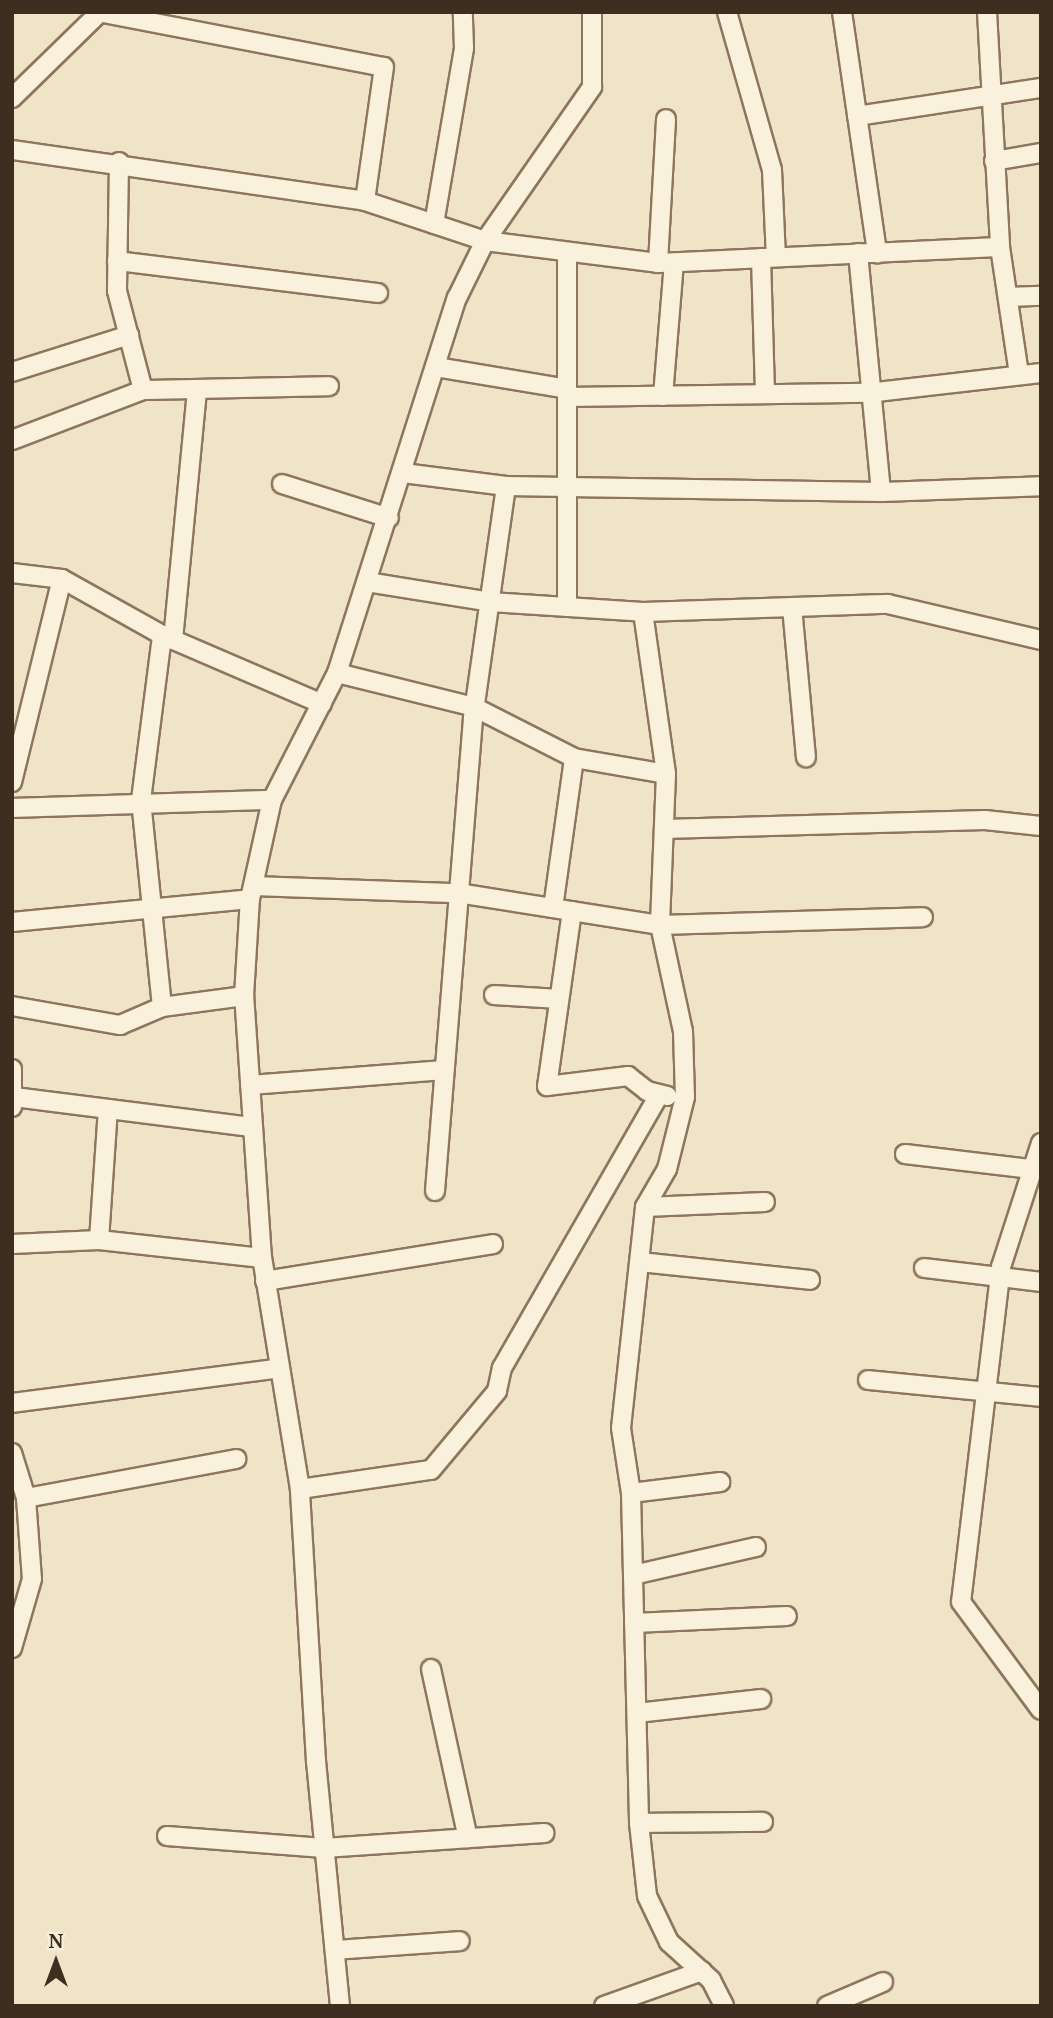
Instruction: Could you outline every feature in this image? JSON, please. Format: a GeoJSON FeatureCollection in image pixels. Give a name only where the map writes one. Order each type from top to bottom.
{"type":"FeatureCollection","features":[{"type":"Feature","properties":{"kind":"street"},"geometry":{"type":"LineString","coordinates":[[434,224],[464,48],[463,12]]}},
{"type":"Feature","properties":{"kind":"street"},"geometry":{"type":"LineString","coordinates":[[340,2006],[324,1848],[300,1489],[262,1258],[243,996],[252,893],[272,800],[337,673],[457,298],[485,241],[592,87],[592,12]]}},
{"type":"Feature","properties":{"kind":"street"},"geometry":{"type":"LineString","coordinates":[[727,12],[772,170],[765,394]]}},
{"type":"Feature","properties":{"kind":"street"},"geometry":{"type":"LineString","coordinates":[[842,12],[877,253]]}},
{"type":"Feature","properties":{"kind":"street"},"geometry":{"type":"LineString","coordinates":[[988,12],[1000,247],[1019,374]]}},
{"type":"Feature","properties":{"kind":"street"},"geometry":{"type":"LineString","coordinates":[[12,99],[99,13],[384,67],[365,201]]}},
{"type":"Feature","properties":{"kind":"street"},"geometry":{"type":"LineString","coordinates":[[857,116],[1041,88]]}},
{"type":"Feature","properties":{"kind":"street"},"geometry":{"type":"LineString","coordinates":[[663,396],[666,119]]}},
{"type":"Feature","properties":{"kind":"street"},"geometry":{"type":"LineString","coordinates":[[12,150],[33,157],[119,162],[365,201],[485,241],[666,263],[1000,247]]}},
{"type":"Feature","properties":{"kind":"street"},"geometry":{"type":"LineString","coordinates":[[994,161],[1041,153]]}},
{"type":"Feature","properties":{"kind":"street"},"geometry":{"type":"LineString","coordinates":[[119,162],[117,261],[129,335],[143,390]]}},
{"type":"Feature","properties":{"kind":"street"},"geometry":{"type":"LineString","coordinates":[[567,252],[567,607]]}},
{"type":"Feature","properties":{"kind":"street"},"geometry":{"type":"LineString","coordinates":[[858,253],[868,393],[881,492]]}},
{"type":"Feature","properties":{"kind":"street"},"geometry":{"type":"LineString","coordinates":[[117,261],[378,293]]}},
{"type":"Feature","properties":{"kind":"street"},"geometry":{"type":"LineString","coordinates":[[1008,297],[1041,296]]}},
{"type":"Feature","properties":{"kind":"street"},"geometry":{"type":"LineString","coordinates":[[12,372],[129,335]]}},
{"type":"Feature","properties":{"kind":"street"},"geometry":{"type":"LineString","coordinates":[[436,367],[567,393],[663,396],[868,393],[1041,373]]}},
{"type":"Feature","properties":{"kind":"street"},"geometry":{"type":"LineString","coordinates":[[12,440],[143,390],[329,386]]}},
{"type":"Feature","properties":{"kind":"street"},"geometry":{"type":"LineString","coordinates":[[162,1007],[141,800],[168,638],[197,389]]}},
{"type":"Feature","properties":{"kind":"street"},"geometry":{"type":"LineString","coordinates":[[403,473],[506,486],[881,492],[1041,486]]}},
{"type":"Feature","properties":{"kind":"street"},"geometry":{"type":"LineString","coordinates":[[282,484],[388,518]]}},
{"type":"Feature","properties":{"kind":"street"},"geometry":{"type":"LineString","coordinates":[[435,1191],[474,707],[506,486]]}},
{"type":"Feature","properties":{"kind":"street"},"geometry":{"type":"LineString","coordinates":[[12,573],[62,579],[168,638],[322,704]]}},
{"type":"Feature","properties":{"kind":"street"},"geometry":{"type":"LineString","coordinates":[[12,782],[62,579]]}},
{"type":"Feature","properties":{"kind":"street"},"geometry":{"type":"LineString","coordinates":[[367,582],[490,602],[643,612],[888,604],[1041,640]]}},
{"type":"Feature","properties":{"kind":"street"},"geometry":{"type":"LineString","coordinates":[[792,607],[806,757]]}},
{"type":"Feature","properties":{"kind":"street"},"geometry":{"type":"LineString","coordinates":[[643,612],[666,774],[660,925],[683,1031],[685,1097],[667,1168],[645,1207],[621,1428],[631,1493],[639,1823],[647,1896],[669,1942],[702,1971],[724,2006]]}},
{"type":"Feature","properties":{"kind":"street"},"geometry":{"type":"LineString","coordinates":[[337,673],[474,707],[574,758],[666,774]]}},
{"type":"Feature","properties":{"kind":"street"},"geometry":{"type":"LineString","coordinates":[[574,758],[559,999],[547,1086],[628,1076],[659,1095],[685,1097]]}},
{"type":"Feature","properties":{"kind":"street"},"geometry":{"type":"LineString","coordinates":[[12,808],[141,800],[272,800]]}},
{"type":"Feature","properties":{"kind":"street"},"geometry":{"type":"LineString","coordinates":[[664,829],[985,820],[1040,821]]}},
{"type":"Feature","properties":{"kind":"street"},"geometry":{"type":"LineString","coordinates":[[12,922],[152,909],[252,893],[458,893],[660,925],[923,916]]}},
{"type":"Feature","properties":{"kind":"street"},"geometry":{"type":"LineString","coordinates":[[494,995],[559,999]]}},
{"type":"Feature","properties":{"kind":"street"},"geometry":{"type":"LineString","coordinates":[[12,1006],[120,1025],[162,1007],[243,996]]}},
{"type":"Feature","properties":{"kind":"street"},"geometry":{"type":"LineString","coordinates":[[12,1069],[13,1102],[108,1109],[253,1127]]}},
{"type":"Feature","properties":{"kind":"street"},"geometry":{"type":"LineString","coordinates":[[250,1085],[444,1070]]}},
{"type":"Feature","properties":{"kind":"street"},"geometry":{"type":"LineString","coordinates":[[300,1489],[431,1470],[497,1391],[502,1368],[659,1095]]}},
{"type":"Feature","properties":{"kind":"street"},"geometry":{"type":"LineString","coordinates":[[99,1240],[108,1109]]}},
{"type":"Feature","properties":{"kind":"street"},"geometry":{"type":"LineString","coordinates":[[1041,1143],[1000,1277],[961,1602],[1041,1710]]}},
{"type":"Feature","properties":{"kind":"street"},"geometry":{"type":"LineString","coordinates":[[905,1154],[1035,1169]]}},
{"type":"Feature","properties":{"kind":"street"},"geometry":{"type":"LineString","coordinates":[[645,1207],[765,1202]]}},
{"type":"Feature","properties":{"kind":"street"},"geometry":{"type":"LineString","coordinates":[[12,1244],[99,1240],[262,1258]]}},
{"type":"Feature","properties":{"kind":"street"},"geometry":{"type":"LineString","coordinates":[[265,1281],[493,1244]]}},
{"type":"Feature","properties":{"kind":"street"},"geometry":{"type":"LineString","coordinates":[[640,1262],[810,1280]]}},
{"type":"Feature","properties":{"kind":"street"},"geometry":{"type":"LineString","coordinates":[[924,1268],[1041,1282]]}},
{"type":"Feature","properties":{"kind":"street"},"geometry":{"type":"LineString","coordinates":[[12,1403],[280,1368]]}},
{"type":"Feature","properties":{"kind":"street"},"geometry":{"type":"LineString","coordinates":[[869,1380],[986,1388],[1041,1397]]}},
{"type":"Feature","properties":{"kind":"street"},"geometry":{"type":"LineString","coordinates":[[12,1453],[26,1498],[32,1579],[12,1648]]}},
{"type":"Feature","properties":{"kind":"street"},"geometry":{"type":"LineString","coordinates":[[26,1498],[236,1459]]}},
{"type":"Feature","properties":{"kind":"street"},"geometry":{"type":"LineString","coordinates":[[631,1493],[720,1482]]}},
{"type":"Feature","properties":{"kind":"street"},"geometry":{"type":"LineString","coordinates":[[633,1575],[756,1547]]}},
{"type":"Feature","properties":{"kind":"street"},"geometry":{"type":"LineString","coordinates":[[634,1623],[787,1616]]}},
{"type":"Feature","properties":{"kind":"street"},"geometry":{"type":"LineString","coordinates":[[431,1669],[468,1838]]}},
{"type":"Feature","properties":{"kind":"street"},"geometry":{"type":"LineString","coordinates":[[637,1713],[761,1699]]}},
{"type":"Feature","properties":{"kind":"street"},"geometry":{"type":"LineString","coordinates":[[639,1823],[763,1822]]}},
{"type":"Feature","properties":{"kind":"street"},"geometry":{"type":"LineString","coordinates":[[167,1836],[324,1848],[544,1833]]}},
{"type":"Feature","properties":{"kind":"street"},"geometry":{"type":"LineString","coordinates":[[335,1950],[460,1941]]}},
{"type":"Feature","properties":{"kind":"street"},"geometry":{"type":"LineString","coordinates":[[604,2006],[702,1971]]}},
{"type":"Feature","properties":{"kind":"street"},"geometry":{"type":"LineString","coordinates":[[827,2006],[883,1982]]}}]}
